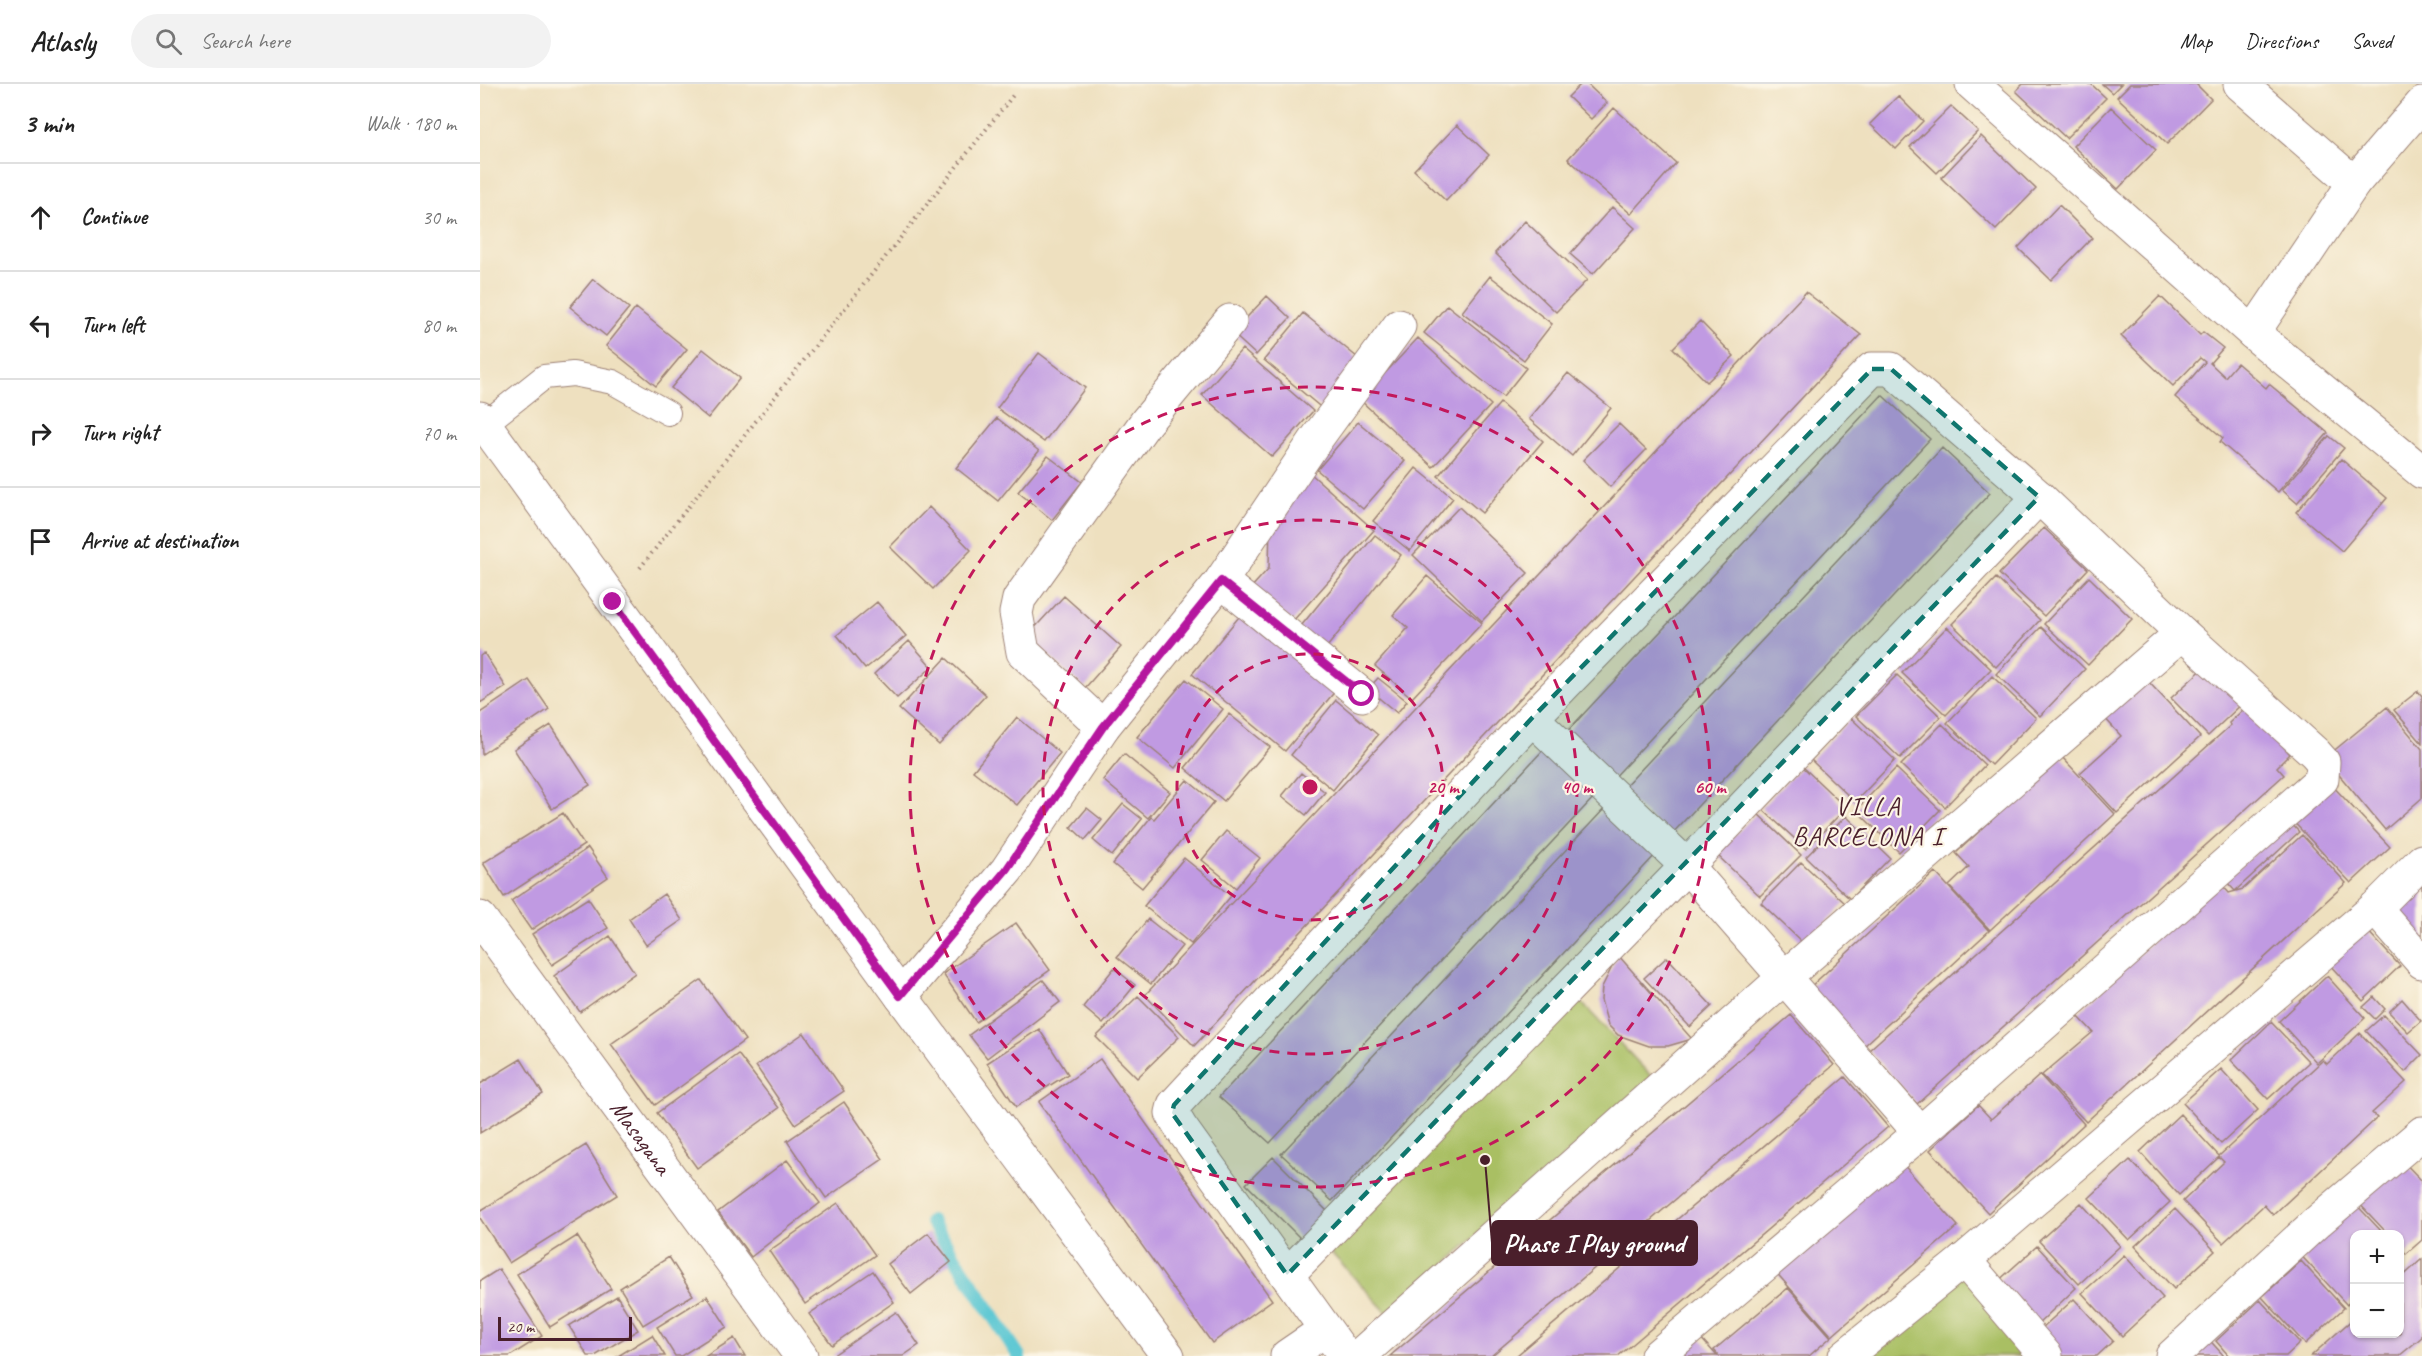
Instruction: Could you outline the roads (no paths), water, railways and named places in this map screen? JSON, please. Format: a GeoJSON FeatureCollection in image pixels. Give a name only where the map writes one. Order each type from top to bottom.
{"type":"FeatureCollection","features":[{"type":"Feature","properties":{"kind":"street"},"geometry":{"type":"LineString","coordinates":[[1972,84],[2253,333],[2422,472]]}},
{"type":"Feature","properties":{"kind":"street"},"geometry":{"type":"LineString","coordinates":[[2240,84],[2354,183]]}},
{"type":"Feature","properties":{"kind":"street"},"geometry":{"type":"LineString","coordinates":[[2253,333],[2354,183],[2422,104]]}},
{"type":"Feature","properties":{"kind":"street"},"geometry":{"type":"LineString","coordinates":[[1103,727],[1023,652],[1016,614],[1019,599],[1146,422],[1230,321]]}},
{"type":"Feature","properties":{"kind":"street"},"geometry":{"type":"LineString","coordinates":[[900,996],[1006,870],[1103,727],[1221,581],[1317,438],[1399,326]]}},
{"type":"Feature","properties":{"kind":"street"},"geometry":{"type":"LineString","coordinates":[[1345,1356],[1181,1128],[1172,1113],[1174,1105],[1532,718],[1872,369],[1891,369],[2038,497],[2182,633],[2315,753],[2323,762],[2322,779],[1920,1133],[1657,1356]]}},
{"type":"Feature","properties":{"kind":"street"},"geometry":{"type":"LineString","coordinates":[[483,421],[900,996],[1168,1356]]}},
{"type":"Feature","properties":{"kind":"street"},"geometry":{"type":"LineString","coordinates":[[1287,1275],[1687,866],[2038,497]]}},
{"type":"Feature","properties":{"kind":"street"},"geometry":{"type":"LineString","coordinates":[[1221,581],[1362,694]]}},
{"type":"Feature","properties":{"kind":"street"},"geometry":{"type":"LineString","coordinates":[[1359,1356],[1786,976],[2182,633]]}},
{"type":"Feature","properties":{"kind":"street"},"geometry":{"type":"LineString","coordinates":[[1532,718],[1687,866],[1786,976],[1920,1133]]}},
{"type":"Feature","properties":{"kind":"street"},"geometry":{"type":"LineString","coordinates":[[1845,1356],[1964,1260],[2375,908],[2422,861]]}},
{"type":"Feature","properties":{"kind":"street"},"geometry":{"type":"LineString","coordinates":[[2375,908],[2422,962]]}},
{"type":"Feature","properties":{"kind":"street","name":"Masagana"},"geometry":{"type":"LineString","coordinates":[[480,918],[801,1356]]}},
{"type":"Feature","properties":{"kind":"street"},"geometry":{"type":"LineString","coordinates":[[2172,1356],[2317,1222],[2422,1132]]}},
{"type":"Feature","properties":{"kind":"street"},"geometry":{"type":"LineString","coordinates":[[1964,1260],[2046,1356]]}},
{"type":"Feature","properties":{"kind":"street"},"geometry":{"type":"LineString","coordinates":[[1287,1356],[1325,1330]]}},
{"type":"Feature","properties":{"kind":"lane"},"geometry":{"type":"LineString","coordinates":[[483,421],[544,377],[573,374],[613,382],[668,413]]}},
{"type":"Feature","properties":{"kind":"waterway"},"geometry":{"type":"LineString","coordinates":[[931,1221],[1019,1356]]}},
{"type":"Feature","properties":{"kind":"place","name":"Phase I Play ground"},"geometry":{"type":"Point","coordinates":[1485,1160]}},
{"type":"Feature","properties":{"kind":"district","name":"VILLA BARCELONA I"},"geometry":{"type":"Point","coordinates":[1868,821]}}]}
